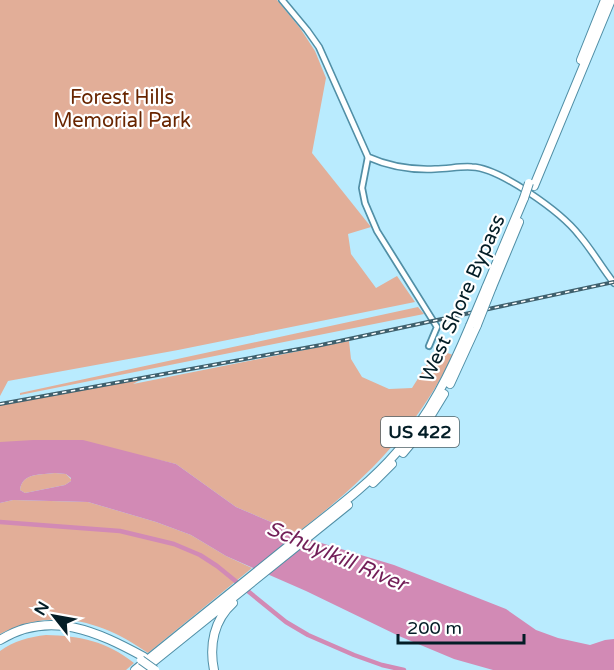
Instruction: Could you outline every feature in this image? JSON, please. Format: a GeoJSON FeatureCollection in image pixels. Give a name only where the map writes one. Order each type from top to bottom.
{"type":"FeatureCollection","features":[{"type":"Feature","properties":{"kind":"highway","name":"West Shore Bypass"},"geometry":{"type":"LineString","coordinates":[[135,670],[274,565],[374,476],[411,435],[443,386],[473,326],[605,0]]}},
{"type":"Feature","properties":{"kind":"highway","name":"West Shore Bypass"},"geometry":{"type":"LineString","coordinates":[[532,184],[611,0]]}},
{"type":"Feature","properties":{"kind":"highway","name":"West Shore Bypass"},"geometry":{"type":"LineString","coordinates":[[143,670],[332,515]]}},
{"type":"Feature","properties":{"kind":"highway"},"geometry":{"type":"LineString","coordinates":[[214,670],[212,649],[217,626],[239,592]]}},
{"type":"Feature","properties":{"kind":"highway"},"geometry":{"type":"LineString","coordinates":[[0,642],[37,630],[71,630],[105,640],[142,658],[157,669]]}},
{"type":"Feature","properties":{"kind":"street"},"geometry":{"type":"LineString","coordinates":[[282,0],[307,30],[323,56],[368,157],[363,198],[377,231],[437,327],[429,346]]}},
{"type":"Feature","properties":{"kind":"street"},"geometry":{"type":"LineString","coordinates":[[368,157],[376,161],[415,169],[473,167],[494,172],[519,186],[563,218],[580,236],[614,284]]}},
{"type":"Feature","properties":{"kind":"green space","name":"Forest Hills Memorial Park"},"geometry":{"type":"Polygon","coordinates":[[[0,0],[277,0],[315,51],[326,78],[312,153],[371,227],[348,234],[351,254],[376,288],[397,276],[415,302],[178,350],[8,381],[0,396],[0,0]]]}},
{"type":"Feature","properties":{"kind":"green space"},"geometry":{"type":"Polygon","coordinates":[[[418,307],[424,314],[20,395],[20,393],[418,307]]]}},
{"type":"Feature","properties":{"kind":"green space"},"geometry":{"type":"Polygon","coordinates":[[[349,341],[351,359],[362,377],[389,389],[412,388],[429,361],[445,352],[453,355],[422,408],[386,453],[344,494],[297,533],[236,507],[176,464],[146,457],[0,454],[0,404],[144,378],[133,384],[349,341]]]}},
{"type":"Feature","properties":{"kind":"green space"},"geometry":{"type":"Polygon","coordinates":[[[55,473],[66,474],[71,481],[65,485],[25,493],[20,490],[24,480],[29,477],[55,473]]]}},
{"type":"Feature","properties":{"kind":"green space"},"geometry":{"type":"Polygon","coordinates":[[[13,500],[88,502],[191,535],[226,556],[252,568],[148,653],[112,632],[76,621],[58,619],[39,621],[0,634],[0,503],[13,500]]]}},
{"type":"Feature","properties":{"kind":"green space"},"geometry":{"type":"Polygon","coordinates":[[[46,635],[93,641],[113,649],[134,663],[126,670],[0,670],[0,651],[22,640],[46,635]]]}},
{"type":"Feature","properties":{"kind":"water","name":"Schuylkill River"},"geometry":{"type":"Polygon","coordinates":[[[83,440],[176,464],[236,507],[318,542],[394,565],[506,609],[536,630],[558,638],[590,645],[614,639],[614,670],[493,670],[454,659],[399,636],[306,591],[226,556],[191,535],[156,522],[88,502],[13,500],[0,503],[0,442],[83,440]],[[55,473],[29,477],[24,480],[20,490],[25,493],[65,485],[71,481],[66,474],[55,473]]]}},
{"type":"Feature","properties":{"kind":"waterway"},"geometry":{"type":"LineString","coordinates":[[0,522],[120,531],[174,544],[200,555],[217,566],[286,622],[308,635],[354,655],[404,670]]}},
{"type":"Feature","properties":{"kind":"railway"},"geometry":{"type":"LineString","coordinates":[[0,404],[321,345],[614,282]]}}]}
